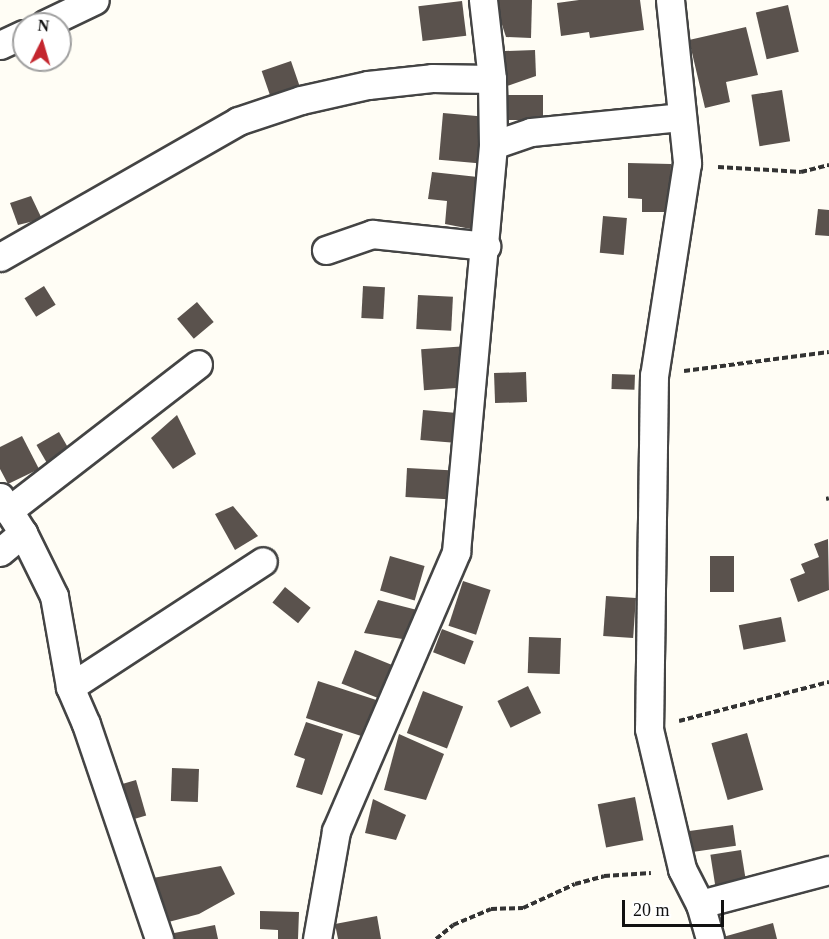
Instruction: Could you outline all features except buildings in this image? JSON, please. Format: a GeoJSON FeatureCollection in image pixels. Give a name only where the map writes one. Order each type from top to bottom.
{"type":"FeatureCollection","features":[{"type":"Feature","properties":{"kind":"street"},"geometry":{"type":"LineString","coordinates":[[70,12],[95,0]]}},
{"type":"Feature","properties":{"kind":"street"},"geometry":{"type":"LineString","coordinates":[[317,939],[336,831],[456,552],[486,246],[493,145],[492,79],[483,0]]}},
{"type":"Feature","properties":{"kind":"street"},"geometry":{"type":"LineString","coordinates":[[670,0],[680,117],[687,163],[654,375],[649,729],[682,869],[700,904],[710,939]]}},
{"type":"Feature","properties":{"kind":"street"},"geometry":{"type":"LineString","coordinates":[[0,257],[238,121],[301,100],[368,85],[432,78],[492,79]]}},
{"type":"Feature","properties":{"kind":"street"},"geometry":{"type":"LineString","coordinates":[[493,145],[531,132],[680,117]]}},
{"type":"Feature","properties":{"kind":"street"},"geometry":{"type":"LineString","coordinates":[[326,250],[372,234],[486,246]]}},
{"type":"Feature","properties":{"kind":"street"},"geometry":{"type":"LineString","coordinates":[[159,939],[86,724],[70,687],[54,596],[23,533],[4,504],[198,364]]}},
{"type":"Feature","properties":{"kind":"street"},"geometry":{"type":"LineString","coordinates":[[0,552],[23,533]]}},
{"type":"Feature","properties":{"kind":"street"},"geometry":{"type":"LineString","coordinates":[[70,687],[263,561]]}},
{"type":"Feature","properties":{"kind":"street"},"geometry":{"type":"LineString","coordinates":[[700,904],[829,870]]}},
{"type":"Feature","properties":{"kind":"path"},"geometry":{"type":"LineString","coordinates":[[687,163],[740,170],[801,172],[829,165]]}},
{"type":"Feature","properties":{"kind":"path"},"geometry":{"type":"LineString","coordinates":[[654,375],[829,352]]}},
{"type":"Feature","properties":{"kind":"path"},"geometry":{"type":"LineString","coordinates":[[649,729],[829,682]]}},
{"type":"Feature","properties":{"kind":"path"},"geometry":{"type":"LineString","coordinates":[[435,939],[453,925],[491,909],[523,908],[575,884],[594,878],[623,873],[682,869]]}}]}
